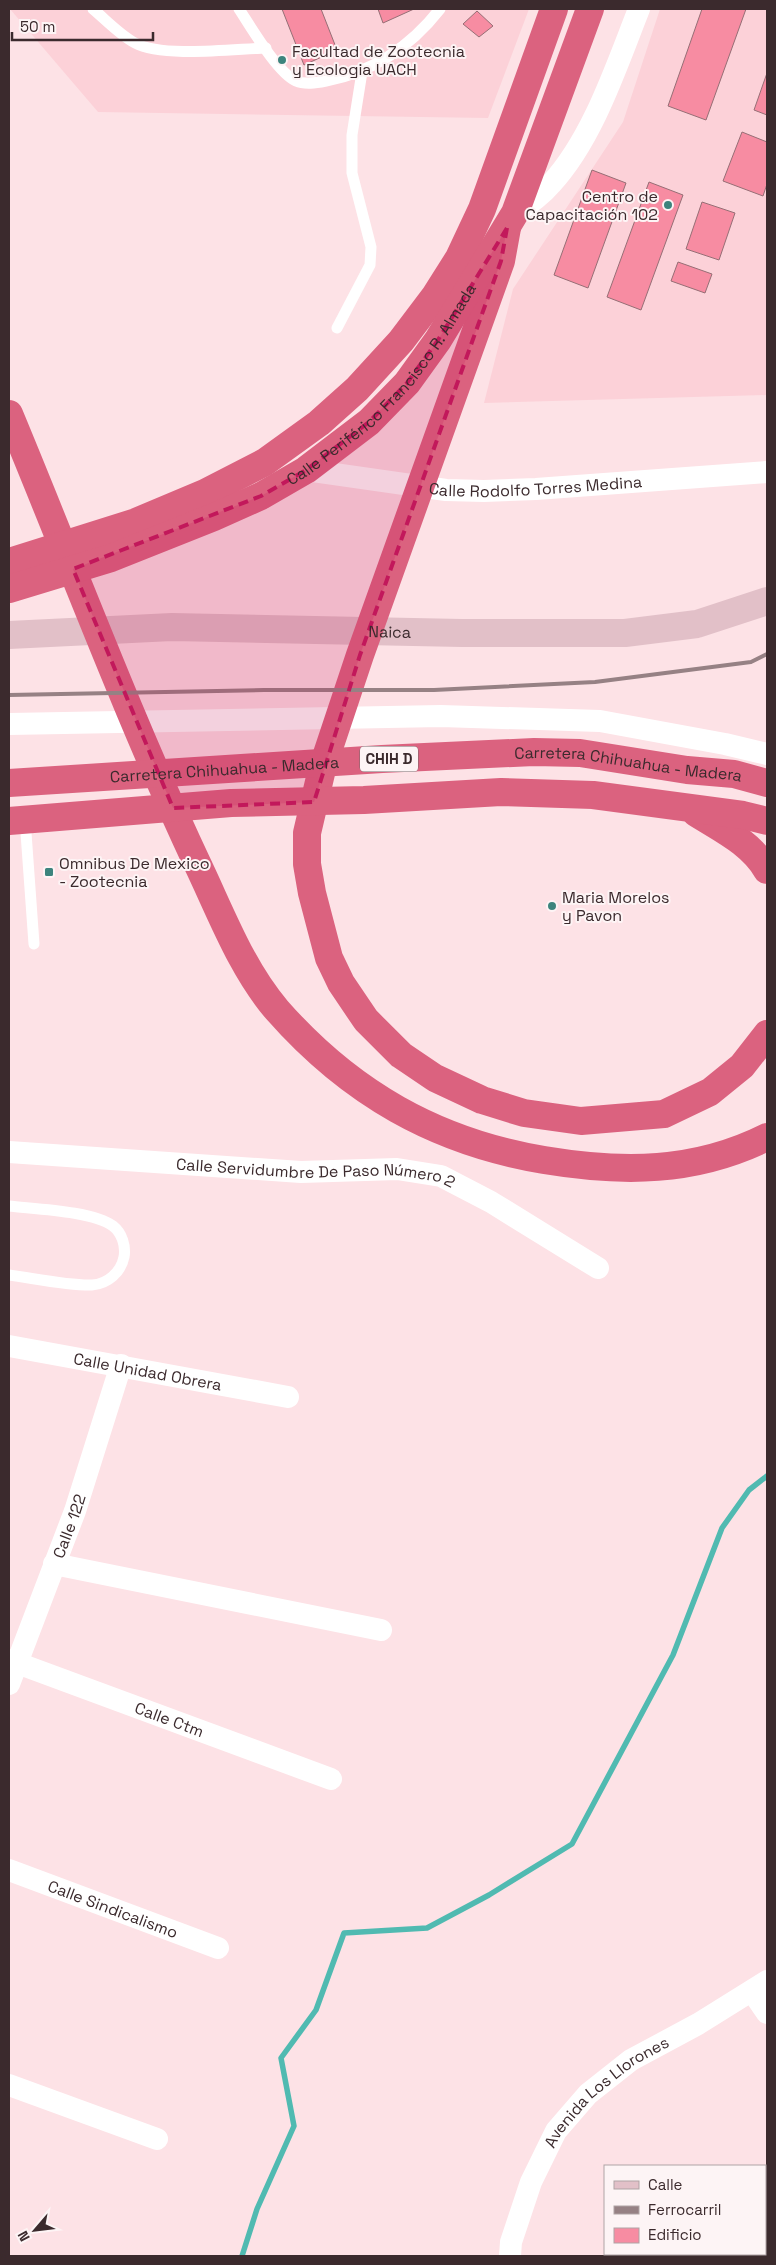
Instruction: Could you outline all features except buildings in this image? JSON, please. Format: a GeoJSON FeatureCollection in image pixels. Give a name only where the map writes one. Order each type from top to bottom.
{"type":"FeatureCollection","features":[{"type":"Feature","properties":{"kind":"highway","name":"Calle Periférico Francisco R. Almada"},"geometry":{"type":"LineString","coordinates":[[9,562],[136,522],[205,493],[265,462],[320,423],[357,389],[401,340],[435,296],[459,258],[482,209],[554,9]]}},
{"type":"Feature","properties":{"kind":"highway","name":"Calle Periférico Francisco R. Almada"},"geometry":{"type":"LineString","coordinates":[[9,589],[111,558],[261,496],[306,470],[369,422],[407,383],[438,340],[511,220],[590,9]]}},
{"type":"Feature","properties":{"kind":"highway"},"geometry":{"type":"LineString","coordinates":[[511,220],[502,261],[360,655],[322,769],[307,833],[307,864],[312,893],[329,958],[341,983],[366,1020],[417,1068],[482,1100],[524,1113],[581,1121],[664,1114],[710,1092],[742,1066],[767,1034]]}},
{"type":"Feature","properties":{"kind":"highway"},"geometry":{"type":"LineString","coordinates":[[9,414],[182,830],[253,978],[300,1035],[348,1077],[389,1106],[469,1142],[526,1157],[580,1166],[622,1169],[659,1168],[685,1164],[730,1152],[767,1137]]}},
{"type":"Feature","properties":{"kind":"highway","name":"Carretera Chihuahua - Madera"},"geometry":{"type":"LineString","coordinates":[[9,783],[382,759],[534,752],[580,753],[687,770],[734,774],[767,783]]}},
{"type":"Feature","properties":{"kind":"highway","name":"Carretera Chihuahua - Madera"},"geometry":{"type":"LineString","coordinates":[[17,820],[231,804],[364,800],[501,792],[593,795],[767,821]]}},
{"type":"Feature","properties":{"kind":"highway"},"geometry":{"type":"LineString","coordinates":[[691,810],[740,840],[758,855],[767,870]]}},
{"type":"Feature","properties":{"kind":"street"},"geometry":{"type":"LineString","coordinates":[[511,220],[550,186],[573,154],[603,98],[639,9]]}},
{"type":"Feature","properties":{"kind":"street","name":"Calle Rodolfo Torres Medina"},"geometry":{"type":"LineString","coordinates":[[306,470],[446,490],[484,491],[767,472]]}},
{"type":"Feature","properties":{"kind":"street","name":"Naica"},"geometry":{"type":"LineString","coordinates":[[9,636],[172,627],[462,633],[625,633],[697,624],[767,601]]}},
{"type":"Feature","properties":{"kind":"street"},"geometry":{"type":"LineString","coordinates":[[9,724],[441,716],[600,721],[726,744],[767,754]]}},
{"type":"Feature","properties":{"kind":"street","name":"Calle Servidumbre De Paso Número 2"},"geometry":{"type":"LineString","coordinates":[[9,1152],[301,1172],[396,1169],[441,1176],[498,1206],[598,1268]]}},
{"type":"Feature","properties":{"kind":"street","name":"Calle Unidad Obrera"},"geometry":{"type":"LineString","coordinates":[[9,1346],[288,1397]]}},
{"type":"Feature","properties":{"kind":"street","name":"Calle 122"},"geometry":{"type":"LineString","coordinates":[[9,1684],[13,1661],[75,1511],[121,1365]]}},
{"type":"Feature","properties":{"kind":"street"},"geometry":{"type":"LineString","coordinates":[[54,1564],[381,1630]]}},
{"type":"Feature","properties":{"kind":"street","name":"Calle Ctm"},"geometry":{"type":"LineString","coordinates":[[13,1661],[331,1779]]}},
{"type":"Feature","properties":{"kind":"street","name":"Calle Sindicalismo"},"geometry":{"type":"LineString","coordinates":[[9,1870],[218,1948]]}},
{"type":"Feature","properties":{"kind":"street"},"geometry":{"type":"LineString","coordinates":[[759,1986],[767,2013]]}},
{"type":"Feature","properties":{"kind":"street","name":"Avenida Los Llorones"},"geometry":{"type":"LineString","coordinates":[[510,2256],[511,2242],[531,2182],[556,2131],[588,2094],[631,2060],[759,1986]]}},
{"type":"Feature","properties":{"kind":"street"},"geometry":{"type":"LineString","coordinates":[[9,2085],[157,2139]]}},
{"type":"Feature","properties":{"kind":"lane"},"geometry":{"type":"LineString","coordinates":[[93,9],[135,43],[150,48],[169,51],[266,48]]}},
{"type":"Feature","properties":{"kind":"lane"},"geometry":{"type":"LineString","coordinates":[[239,9],[284,72],[296,81],[302,82],[321,82],[362,72],[384,60],[405,45],[424,29],[440,9]]}},
{"type":"Feature","properties":{"kind":"lane"},"geometry":{"type":"LineString","coordinates":[[337,328],[370,265],[371,247],[352,173],[352,134],[362,72]]}},
{"type":"Feature","properties":{"kind":"lane"},"geometry":{"type":"LineString","coordinates":[[17,820],[34,944]]}},
{"type":"Feature","properties":{"kind":"lane"},"geometry":{"type":"LineString","coordinates":[[9,1206],[97,1219],[114,1227],[120,1234],[125,1244],[125,1254],[122,1266],[117,1273],[110,1279],[94,1285],[9,1275]]}},
{"type":"Feature","properties":{"kind":"highlighted area"},"geometry":{"type":"Polygon","coordinates":[[[507,228],[501,261],[360,655],[314,802],[173,808],[73,569],[261,496],[306,470],[369,422],[407,383],[438,340],[507,228]]]}},
{"type":"Feature","properties":{"kind":"shaded area","name":"Facultad de Zootecnia y Ecologia UACH"},"geometry":{"type":"Polygon","coordinates":[[[10,9],[529,9],[488,118],[98,112],[10,9]]]}},
{"type":"Feature","properties":{"kind":"shaded area","name":"Centro de Capacitación 102"},"geometry":{"type":"Polygon","coordinates":[[[660,9],[767,9],[767,395],[484,403],[513,289],[623,122],[660,9]]]}},
{"type":"Feature","properties":{"kind":"waterway"},"geometry":{"type":"LineString","coordinates":[[242,2256],[257,2209],[294,2126],[281,2058],[316,2010],[344,1933],[427,1928],[489,1895],[572,1844],[673,1655],[722,1528],[749,1490],[767,1476]]}},
{"type":"Feature","properties":{"kind":"railway"},"geometry":{"type":"LineString","coordinates":[[9,695],[264,690],[434,690],[595,682],[751,662],[767,654]]}},
{"type":"Feature","properties":{"kind":"place","name":"Facultad de Zootecnia y Ecologia UACH"},"geometry":{"type":"Point","coordinates":[282,60]}},
{"type":"Feature","properties":{"kind":"place","name":"Centro de Capacitación 102"},"geometry":{"type":"Point","coordinates":[668,205]}},
{"type":"Feature","properties":{"kind":"place","name":"Omnibus De Mexico - Zootecnia"},"geometry":{"type":"Point","coordinates":[49,872]}},
{"type":"Feature","properties":{"kind":"place","name":"Maria Morelos y Pavon"},"geometry":{"type":"Point","coordinates":[552,906]}}]}
